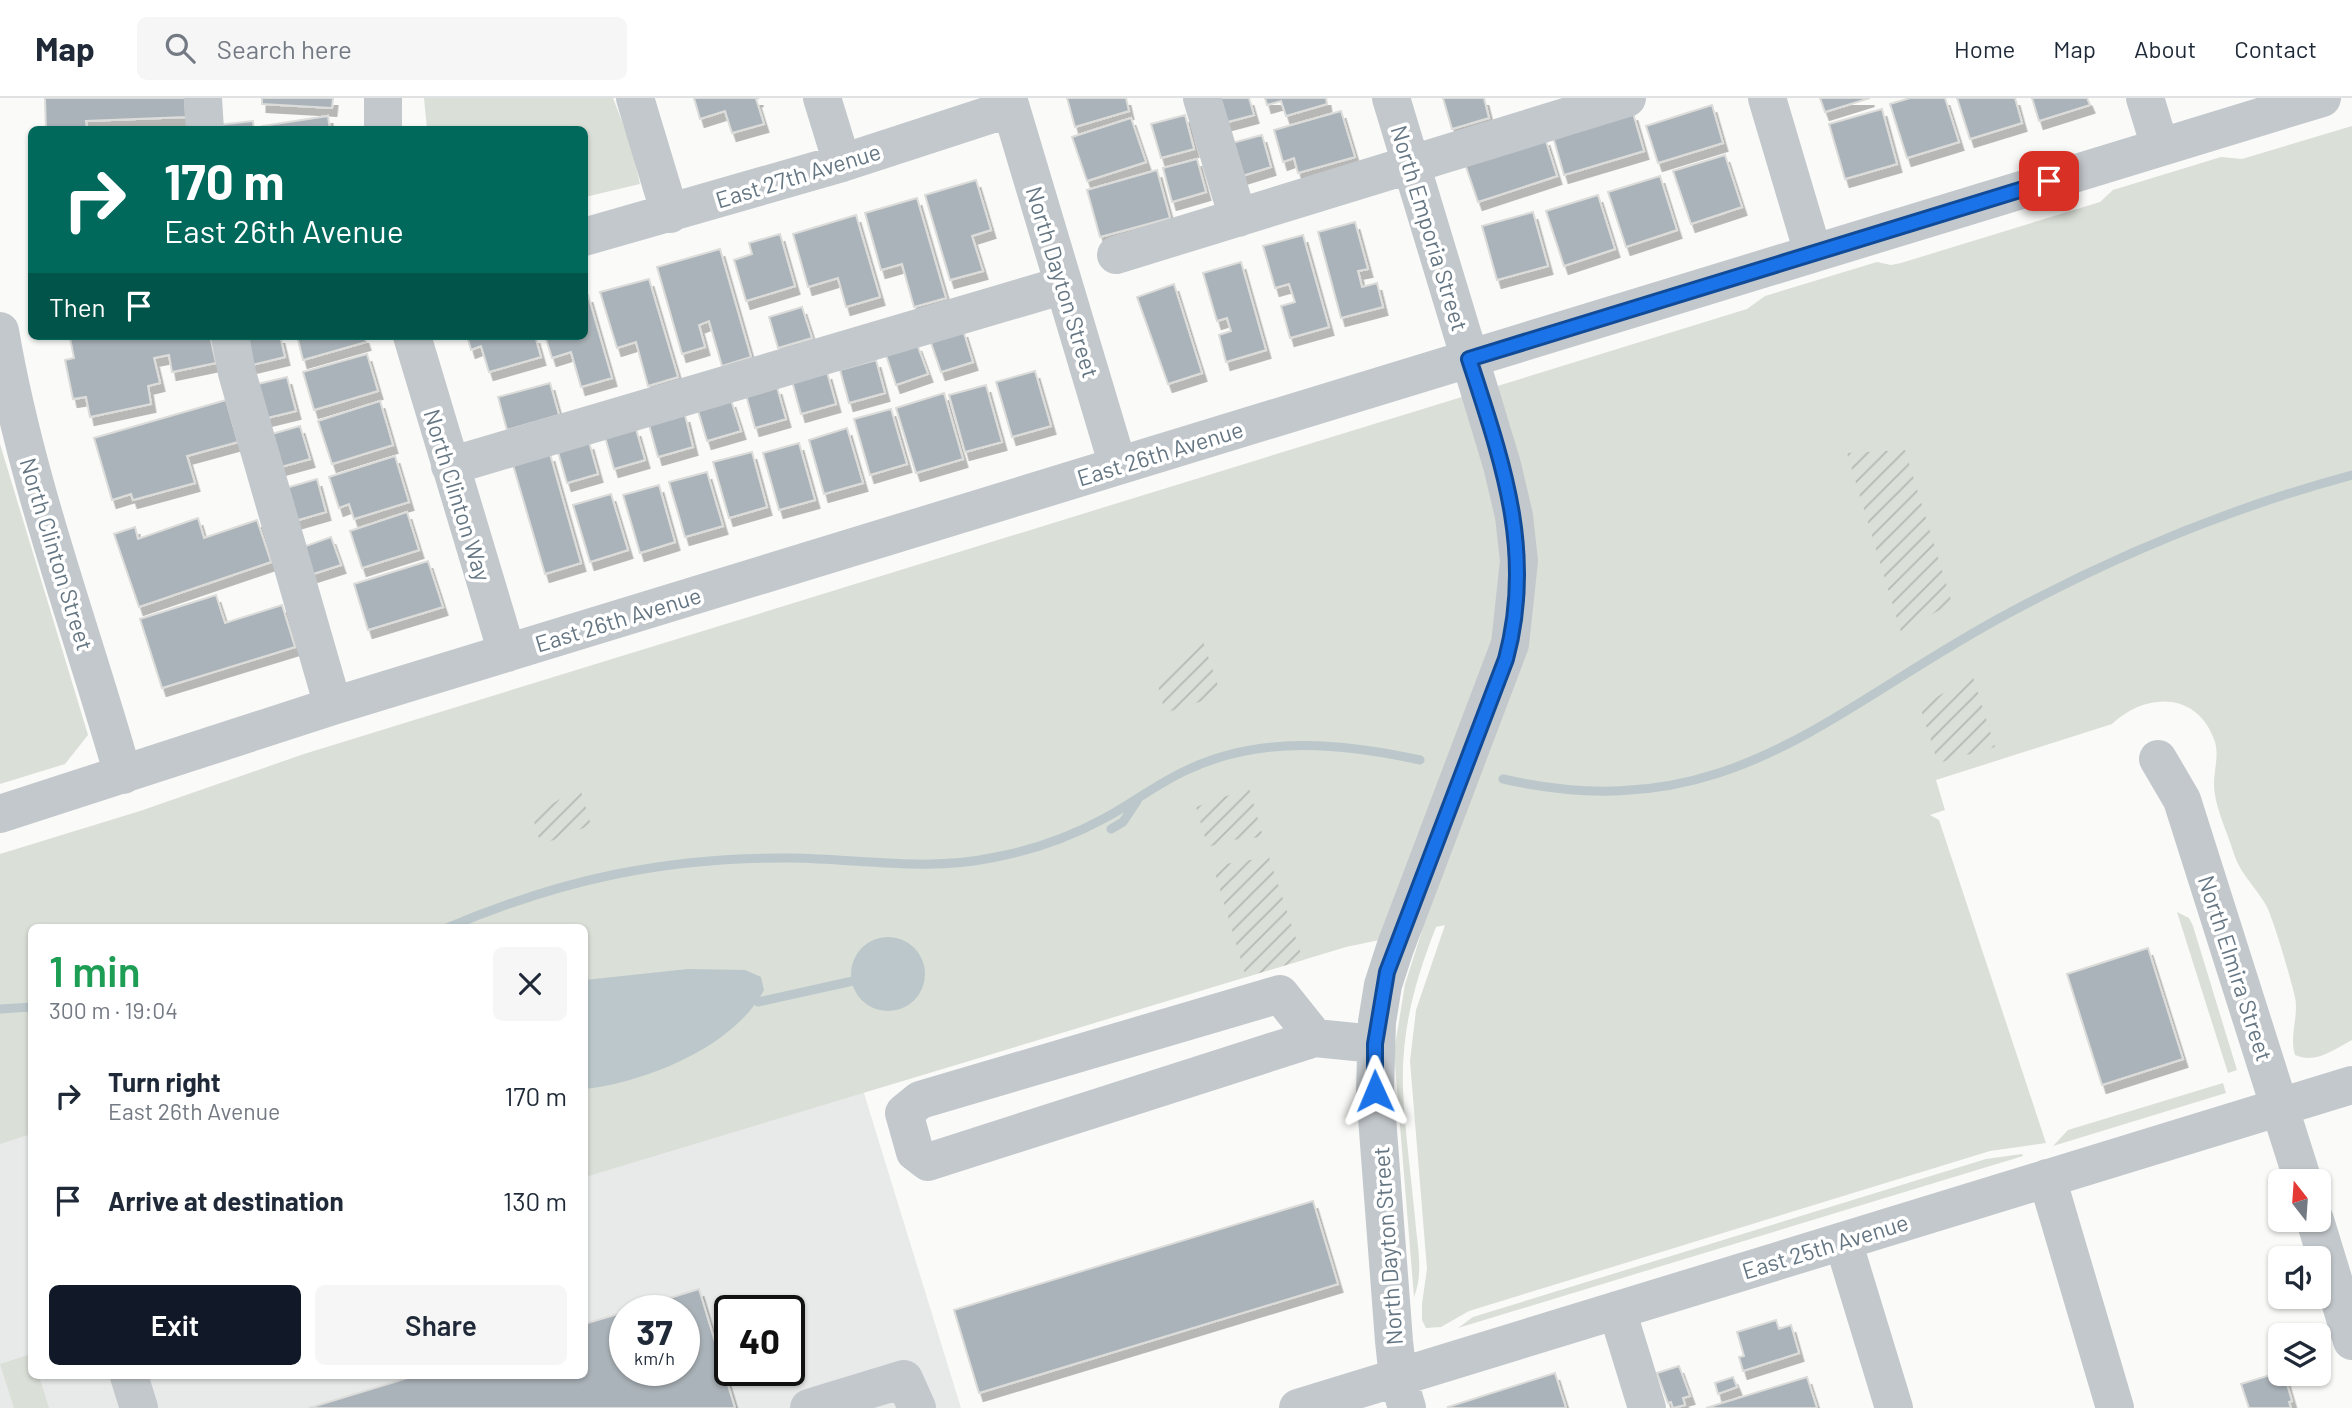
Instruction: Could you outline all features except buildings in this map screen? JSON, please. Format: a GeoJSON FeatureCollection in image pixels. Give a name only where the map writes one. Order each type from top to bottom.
{"type":"FeatureCollection","features":[{"type":"Feature","properties":{"kind":"street"},"geometry":{"type":"LineString","coordinates":[[203,98],[205,126]]}},
{"type":"Feature","properties":{"kind":"street"},"geometry":{"type":"LineString","coordinates":[[383,98],[383,126]]}},
{"type":"Feature","properties":{"kind":"street"},"geometry":{"type":"LineString","coordinates":[[635,98],[670,214]]}},
{"type":"Feature","properties":{"kind":"street"},"geometry":{"type":"LineString","coordinates":[[822,98],[842,163]]}},
{"type":"Feature","properties":{"kind":"street"},"geometry":{"type":"LineString","coordinates":[[1202,98],[1238,218]]}},
{"type":"Feature","properties":{"kind":"street","name":"North Emporia Street"},"geometry":{"type":"LineString","coordinates":[[1391,98],[1469,359]]}},
{"type":"Feature","properties":{"kind":"street"},"geometry":{"type":"LineString","coordinates":[[1116,255],[1627,98]]}},
{"type":"Feature","properties":{"kind":"street"},"geometry":{"type":"LineString","coordinates":[[1767,98],[1814,253]]}},
{"type":"Feature","properties":{"kind":"street"},"geometry":{"type":"LineString","coordinates":[[2145,98],[2160,147]]}},
{"type":"Feature","properties":{"kind":"street","name":"East 26th Avenue"},"geometry":{"type":"LineString","coordinates":[[0,814],[333,706],[2322,98]]}},
{"type":"Feature","properties":{"kind":"street","name":"East 27th Avenue"},"geometry":{"type":"LineString","coordinates":[[588,236],[842,163],[1009,103]]}},
{"type":"Feature","properties":{"kind":"street","name":"North Dayton Street"},"geometry":{"type":"LineString","coordinates":[[1009,103],[1118,466]]}},
{"type":"Feature","properties":{"kind":"street"},"geometry":{"type":"LineString","coordinates":[[450,466],[1064,285]]}},
{"type":"Feature","properties":{"kind":"street","name":"North Clinton Street"},"geometry":{"type":"LineString","coordinates":[[0,331],[37,494],[124,775]]}},
{"type":"Feature","properties":{"kind":"street"},"geometry":{"type":"LineString","coordinates":[[231,340],[237,373],[333,706]]}},
{"type":"Feature","properties":{"kind":"street","name":"North Clinton Way"},"geometry":{"type":"LineString","coordinates":[[413,340],[507,653]]}},
{"type":"Feature","properties":{"kind":"street","name":"North Dayton Street"},"geometry":{"type":"LineString","coordinates":[[1402,1393],[1375,1091],[1375,1044],[1387,972],[1506,659],[1516,608],[1519,561],[1514,516],[1469,359]]}},
{"type":"Feature","properties":{"kind":"street","name":"North Elmira Street"},"geometry":{"type":"LineString","coordinates":[[2158,759],[2182,800],[2299,1169]]}},
{"type":"Feature","properties":{"kind":"street"},"geometry":{"type":"LineString","coordinates":[[1315,1038],[1280,994],[920,1100],[904,1113],[915,1152],[928,1162],[1315,1038],[1375,1044]]}},
{"type":"Feature","properties":{"kind":"street","name":"East 25th Avenue"},"geometry":{"type":"LineString","coordinates":[[1305,1407],[1402,1393],[1617,1310],[2352,1085]]}},
{"type":"Feature","properties":{"kind":"street"},"geometry":{"type":"LineString","coordinates":[[2047,1178],[2115,1408]]}},
{"type":"Feature","properties":{"kind":"street"},"geometry":{"type":"LineString","coordinates":[[2319,1232],[2352,1341]]}},
{"type":"Feature","properties":{"kind":"street"},"geometry":{"type":"LineString","coordinates":[[1843,1241],[1894,1408]]}},
{"type":"Feature","properties":{"kind":"street"},"geometry":{"type":"LineString","coordinates":[[1617,1310],[1647,1408]]}},
{"type":"Feature","properties":{"kind":"street"},"geometry":{"type":"LineString","coordinates":[[130,1379],[139,1408]]}},
{"type":"Feature","properties":{"kind":"street"},"geometry":{"type":"LineString","coordinates":[[809,1408],[904,1379],[917,1408]]}},
{"type":"Feature","properties":{"kind":"shaded area"},"geometry":{"type":"Polygon","coordinates":[[[424,98],[613,98],[630,142],[640,184],[588,196],[588,126],[427,126],[424,98]]]}},
{"type":"Feature","properties":{"kind":"shaded area"},"geometry":{"type":"Polygon","coordinates":[[[2352,126],[2352,1040],[2324,1055],[2310,1058],[2295,1055],[2293,1040],[2296,1004],[2293,989],[2266,905],[2236,859],[2221,818],[2214,784],[2216,747],[2207,725],[2197,713],[2184,705],[2155,702],[2125,713],[2112,724],[1936,780],[1945,810],[1930,815],[1939,820],[2046,1143],[1990,1151],[1469,1311],[1441,1327],[1426,1328],[1422,1320],[1427,1269],[1410,1061],[1416,1010],[1445,925],[1436,927],[1422,967],[1404,1046],[1404,1105],[1419,1258],[1419,1278],[1414,1297],[1394,1052],[1405,984],[1422,931],[1346,947],[588,1176],[588,924],[28,924],[28,1135],[0,1144],[0,854],[140,811],[304,754],[1747,309],[1765,296],[1877,262],[1891,265],[1901,263],[2100,202],[2113,190],[2221,157],[2242,159],[2352,126]]]}},
{"type":"Feature","properties":{"kind":"shaded area"},"geometry":{"type":"Polygon","coordinates":[[[0,444],[88,735],[65,764],[0,784],[0,444]]]}},
{"type":"Feature","properties":{"kind":"shaded area"},"geometry":{"type":"Polygon","coordinates":[[[1905,450],[1952,603],[1901,632],[1847,453],[1905,450]]]}},
{"type":"Feature","properties":{"kind":"shaded area"},"geometry":{"type":"Polygon","coordinates":[[[1202,638],[1221,695],[1165,713],[1156,677],[1202,638]]]}},
{"type":"Feature","properties":{"kind":"shaded area"},"geometry":{"type":"Polygon","coordinates":[[[1973,677],[1995,747],[1938,763],[1920,706],[1973,677]]]}},
{"type":"Feature","properties":{"kind":"shaded area"},"geometry":{"type":"Polygon","coordinates":[[[580,788],[591,825],[541,845],[532,815],[580,788]]]}},
{"type":"Feature","properties":{"kind":"shaded area"},"geometry":{"type":"Polygon","coordinates":[[[1249,788],[1263,837],[1231,840],[1208,847],[1196,807],[1249,788]]]}},
{"type":"Feature","properties":{"kind":"shaded area"},"geometry":{"type":"Polygon","coordinates":[[[1269,857],[1303,960],[1246,977],[1213,866],[1269,857]]]}},
{"type":"Feature","properties":{"kind":"shaded area"},"geometry":{"type":"Polygon","coordinates":[[[2177,912],[2189,918],[2193,926],[2237,1070],[2228,1073],[2177,912]]]}},
{"type":"Feature","properties":{"kind":"shaded area"},"geometry":{"type":"Polygon","coordinates":[[[888,937],[902,940],[914,948],[922,960],[925,974],[922,988],[914,1000],[902,1008],[888,1011],[874,1008],[862,1000],[854,988],[851,974],[854,960],[862,948],[874,940],[888,937]]]}},
{"type":"Feature","properties":{"kind":"shaded area"},"geometry":{"type":"Polygon","coordinates":[[[688,969],[745,970],[761,977],[764,990],[732,1029],[710,1045],[661,1070],[588,1088],[588,980],[688,969]]]}},
{"type":"Feature","properties":{"kind":"shaded area"},"geometry":{"type":"Polygon","coordinates":[[[2223,1083],[2226,1093],[2053,1146],[2068,1130],[2223,1083]]]}},
{"type":"Feature","properties":{"kind":"shaded area"},"geometry":{"type":"Polygon","coordinates":[[[863,1090],[961,1408],[0,1408],[0,1143],[28,1134],[28,1379],[588,1379],[588,1174],[863,1090]]]}},
{"type":"Feature","properties":{"kind":"shaded area"},"geometry":{"type":"Polygon","coordinates":[[[2023,1156],[1458,1328],[1473,1317],[1986,1159],[2023,1156]]]}},
{"type":"Feature","properties":{"kind":"shaded area"},"geometry":{"type":"Polygon","coordinates":[[[28,1355],[28,1379],[40,1379],[49,1408],[14,1408],[0,1364],[28,1355]]]}},
{"type":"Feature","properties":{"kind":"waterway"},"geometry":{"type":"LineString","coordinates":[[1503,779],[1582,790],[1652,788],[1714,774],[1772,751],[1829,722],[1944,650],[2091,571],[2220,517],[2352,475]]}},
{"type":"Feature","properties":{"kind":"waterway"},"geometry":{"type":"LineString","coordinates":[[457,924],[573,884],[658,867],[745,859],[791,858],[945,864],[1010,854],[1079,831],[1187,770],[1244,751],[1273,747],[1332,746],[1420,760]]}},
{"type":"Feature","properties":{"kind":"waterway"},"geometry":{"type":"LineString","coordinates":[[1111,829],[1123,822],[1137,801]]}},
{"type":"Feature","properties":{"kind":"waterway"},"geometry":{"type":"LineString","coordinates":[[758,1002],[862,979]]}},
{"type":"Feature","properties":{"kind":"waterway"},"geometry":{"type":"LineString","coordinates":[[0,1009],[28,1007]]}},
{"type":"Feature","properties":{"kind":"route"},"geometry":{"type":"LineString","coordinates":[[1375,1091],[1375,1044],[1383,985],[1506,659],[1516,608],[1519,561],[1514,516],[1502,465],[1469,359],[2049,181]]}}]}
